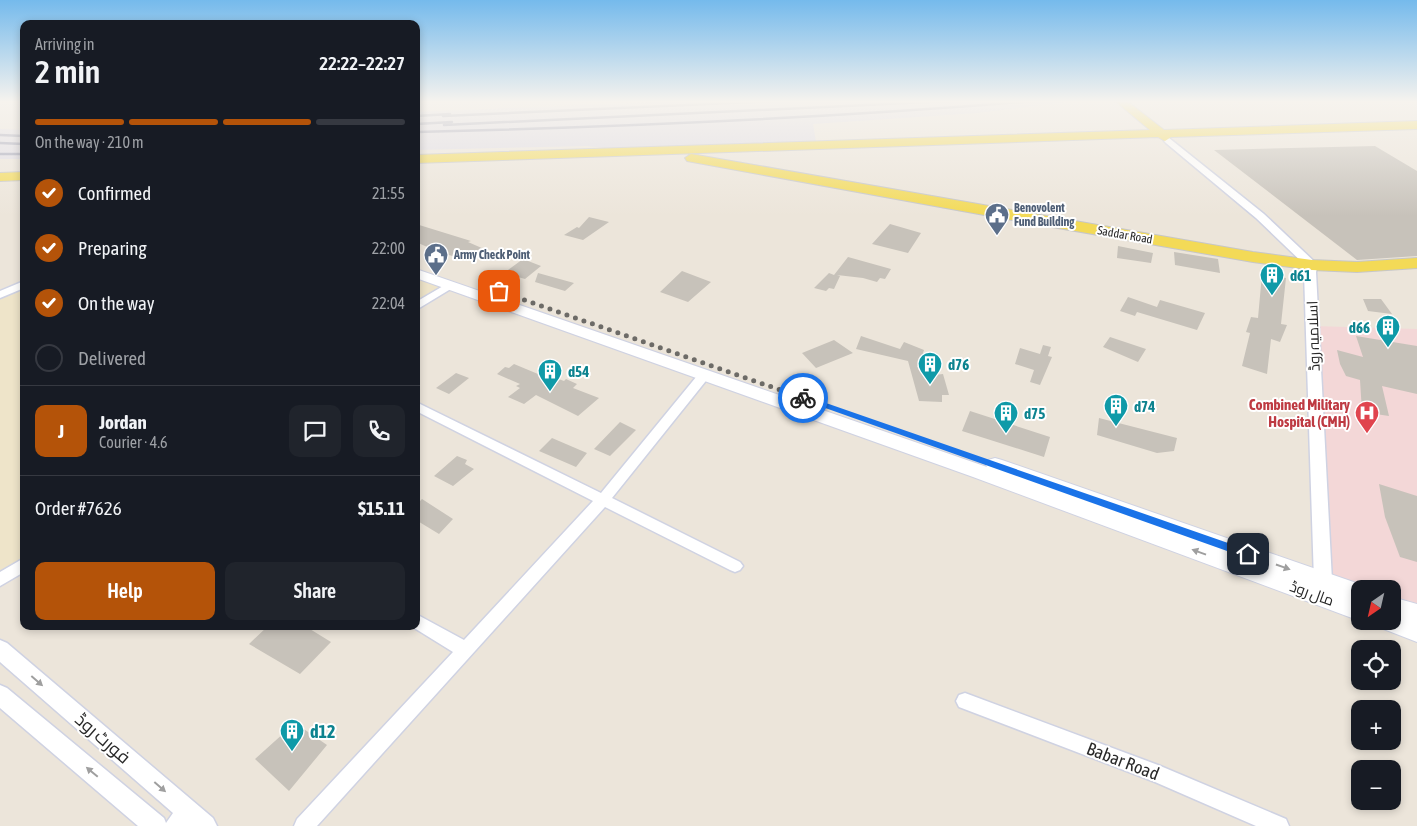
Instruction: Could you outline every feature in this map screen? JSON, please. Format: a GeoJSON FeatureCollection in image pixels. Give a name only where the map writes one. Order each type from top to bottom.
{"type":"FeatureCollection","features":[{"type":"Feature","properties":{"kind":"main road"},"geometry":{"type":"LineString","coordinates":[[420,163],[1093,140]]}},
{"type":"Feature","properties":{"kind":"main road"},"geometry":{"type":"LineString","coordinates":[[681,156],[1100,140]]}},
{"type":"Feature","properties":{"kind":"main road"},"geometry":{"type":"LineString","coordinates":[[420,158],[659,155]]}},
{"type":"Feature","properties":{"kind":"main road","name":"Saddar Road"},"geometry":{"type":"LineString","coordinates":[[659,155],[681,156],[744,171]]}},
{"type":"Feature","properties":{"kind":"main road","name":"Saddar Road"},"geometry":{"type":"LineString","coordinates":[[659,155],[1031,226],[1360,277],[1417,275]]}},
{"type":"Feature","properties":{"kind":"main road"},"geometry":{"type":"LineString","coordinates":[[0,173],[20,172]]}},
{"type":"Feature","properties":{"kind":"main road"},"geometry":{"type":"LineString","coordinates":[[0,177],[20,176]]}},
{"type":"Feature","properties":{"kind":"main road","name":"مال روڈ"},"geometry":{"type":"LineString","coordinates":[[420,263],[456,282],[704,374],[982,467]]}},
{"type":"Feature","properties":{"kind":"main road","name":"Saddar Road"},"geometry":{"type":"LineString","coordinates":[[1311,268],[1417,263]]}},
{"type":"Feature","properties":{"kind":"main road","name":"مال روڈ"},"geometry":{"type":"LineString","coordinates":[[420,274],[456,282],[982,467],[1323,589],[1351,606]]}},
{"type":"Feature","properties":{"kind":"main road","name":"مال روڈ"},"geometry":{"type":"LineString","coordinates":[[1323,589],[1351,593]]}},
{"type":"Feature","properties":{"kind":"main road"},"geometry":{"type":"LineString","coordinates":[[1401,609],[1417,614]]}},
{"type":"Feature","properties":{"kind":"main road"},"geometry":{"type":"LineString","coordinates":[[1401,626],[1417,632]]}},
{"type":"Feature","properties":{"kind":"street"},"geometry":{"type":"LineString","coordinates":[[1168,140],[1260,216],[1311,268]]}},
{"type":"Feature","properties":{"kind":"street","name":"اسلامیہ روڈ"},"geometry":{"type":"LineString","coordinates":[[1311,268],[1323,589]]}},
{"type":"Feature","properties":{"kind":"street"},"geometry":{"type":"LineString","coordinates":[[420,304],[456,282]]}},
{"type":"Feature","properties":{"kind":"street"},"geometry":{"type":"LineString","coordinates":[[0,295],[20,286]]}},
{"type":"Feature","properties":{"kind":"street"},"geometry":{"type":"LineString","coordinates":[[304,826],[603,500],[704,374]]}},
{"type":"Feature","properties":{"kind":"street"},"geometry":{"type":"LineString","coordinates":[[420,408],[735,566]]}},
{"type":"Feature","properties":{"kind":"street"},"geometry":{"type":"LineString","coordinates":[[0,580],[20,567]]}},
{"type":"Feature","properties":{"kind":"street"},"geometry":{"type":"LineString","coordinates":[[420,623],[465,650]]}},
{"type":"Feature","properties":{"kind":"street","name":"فورٹ روڈ"},"geometry":{"type":"LineString","coordinates":[[0,649],[191,822]]}},
{"type":"Feature","properties":{"kind":"street","name":"فورٹ روڈ"},"geometry":{"type":"LineString","coordinates":[[0,695],[156,826]]}},
{"type":"Feature","properties":{"kind":"street","name":"Babar Road"},"geometry":{"type":"LineString","coordinates":[[965,701],[1158,774],[1279,826]]}},
{"type":"Feature","properties":{"kind":"shaded area"},"geometry":{"type":"Polygon","coordinates":[[[0,140],[20,140],[20,159],[0,159],[0,140]]]}},
{"type":"Feature","properties":{"kind":"shaded area"},"geometry":{"type":"Polygon","coordinates":[[[420,140],[816,140],[816,142],[629,151],[587,146],[420,150],[420,140]]]}},
{"type":"Feature","properties":{"kind":"shaded area"},"geometry":{"type":"Polygon","coordinates":[[[420,274],[450,285],[420,304],[420,274]]]}},
{"type":"Feature","properties":{"kind":"shaded area"},"geometry":{"type":"Polygon","coordinates":[[[20,286],[20,567],[0,580],[0,295],[20,286]]]}},
{"type":"Feature","properties":{"kind":"shaded area","name":"Combined Military Hospital (CMH)"},"geometry":{"type":"Polygon","coordinates":[[[1312,326],[1417,329],[1417,614],[1401,609],[1401,580],[1351,580],[1351,587],[1323,581],[1312,326]]]}},
{"type":"Feature","properties":{"kind":"building"},"geometry":{"type":"Polygon","coordinates":[[[1375,146],[1417,171],[1417,256],[1357,260],[1214,150],[1375,146]]]}},
{"type":"Feature","properties":{"kind":"building"},"geometry":{"type":"Polygon","coordinates":[[[589,217],[609,222],[583,240],[564,235],[577,227],[579,228],[589,217]]]}},
{"type":"Feature","properties":{"kind":"building"},"geometry":{"type":"Polygon","coordinates":[[[890,224],[921,233],[908,253],[872,244],[890,224]]]}},
{"type":"Feature","properties":{"kind":"building"},"geometry":{"type":"Polygon","coordinates":[[[420,225],[471,241],[468,242],[484,249],[468,260],[441,253],[420,244],[420,225]]]}},
{"type":"Feature","properties":{"kind":"building"},"geometry":{"type":"Polygon","coordinates":[[[1118,246],[1153,253],[1151,263],[1117,258],[1118,246]]]}},
{"type":"Feature","properties":{"kind":"building"},"geometry":{"type":"Polygon","coordinates":[[[1174,252],[1218,259],[1220,273],[1175,265],[1174,252]]]}},
{"type":"Feature","properties":{"kind":"building"},"geometry":{"type":"Polygon","coordinates":[[[848,257],[891,269],[885,279],[880,278],[877,282],[863,278],[837,275],[840,276],[834,289],[829,288],[826,291],[814,288],[829,273],[834,275],[848,257]]]}},
{"type":"Feature","properties":{"kind":"building"},"geometry":{"type":"Polygon","coordinates":[[[523,259],[541,266],[525,279],[504,273],[523,259]]]}},
{"type":"Feature","properties":{"kind":"building"},"geometry":{"type":"Polygon","coordinates":[[[682,271],[711,282],[688,302],[660,292],[682,271]]]}},
{"type":"Feature","properties":{"kind":"building"},"geometry":{"type":"Polygon","coordinates":[[[538,273],[574,283],[565,291],[535,282],[538,273]]]}},
{"type":"Feature","properties":{"kind":"building"},"geometry":{"type":"Polygon","coordinates":[[[1262,274],[1286,278],[1281,324],[1287,325],[1280,342],[1271,339],[1267,374],[1242,366],[1250,333],[1246,332],[1251,317],[1258,318],[1262,274]]]}},
{"type":"Feature","properties":{"kind":"building"},"geometry":{"type":"Polygon","coordinates":[[[1128,297],[1157,307],[1160,300],[1205,313],[1197,330],[1137,312],[1135,316],[1120,311],[1128,297]]]}},
{"type":"Feature","properties":{"kind":"building"},"geometry":{"type":"Polygon","coordinates":[[[1363,299],[1381,299],[1392,314],[1368,311],[1363,299]]]}},
{"type":"Feature","properties":{"kind":"building"},"geometry":{"type":"Polygon","coordinates":[[[861,336],[900,349],[904,342],[924,350],[922,356],[927,358],[925,365],[919,364],[917,367],[931,366],[934,375],[943,374],[949,395],[942,395],[942,402],[919,401],[908,361],[856,349],[861,336]]]}},
{"type":"Feature","properties":{"kind":"building"},"geometry":{"type":"Polygon","coordinates":[[[1356,336],[1417,346],[1417,394],[1382,386],[1389,416],[1362,412],[1360,380],[1346,376],[1340,364],[1337,350],[1363,357],[1356,336]]]}},
{"type":"Feature","properties":{"kind":"building"},"geometry":{"type":"Polygon","coordinates":[[[1110,337],[1146,349],[1138,362],[1103,347],[1110,337]]]}},
{"type":"Feature","properties":{"kind":"building"},"geometry":{"type":"Polygon","coordinates":[[[834,340],[853,353],[816,368],[802,353],[834,340]]]}},
{"type":"Feature","properties":{"kind":"building"},"geometry":{"type":"Polygon","coordinates":[[[1043,345],[1051,347],[1048,356],[1052,357],[1040,385],[1030,382],[1034,370],[1015,364],[1020,348],[1040,354],[1043,345]]]}},
{"type":"Feature","properties":{"kind":"building","name":"d54"},"geometry":{"type":"Polygon","coordinates":[[[514,364],[538,374],[540,372],[564,381],[566,379],[577,384],[573,388],[599,398],[578,416],[536,395],[524,404],[508,397],[520,388],[516,386],[520,384],[497,374],[505,367],[509,368],[514,364]]]}},
{"type":"Feature","properties":{"kind":"building"},"geometry":{"type":"Polygon","coordinates":[[[456,373],[469,378],[449,394],[436,388],[456,373]]]}},
{"type":"Feature","properties":{"kind":"building","name":"d75"},"geometry":{"type":"Polygon","coordinates":[[[970,411],[1050,437],[1044,457],[962,431],[970,411]]]}},
{"type":"Feature","properties":{"kind":"building","name":"d74"},"geometry":{"type":"Polygon","coordinates":[[[1099,418],[1177,438],[1174,451],[1157,453],[1097,435],[1099,418]]]}},
{"type":"Feature","properties":{"kind":"building"},"geometry":{"type":"Polygon","coordinates":[[[620,422],[636,430],[610,456],[594,449],[620,422]]]}},
{"type":"Feature","properties":{"kind":"building"},"geometry":{"type":"Polygon","coordinates":[[[552,438],[587,453],[576,467],[539,451],[552,438]]]}},
{"type":"Feature","properties":{"kind":"building"},"geometry":{"type":"Polygon","coordinates":[[[457,456],[467,460],[465,464],[474,469],[453,486],[434,476],[457,456]]]}},
{"type":"Feature","properties":{"kind":"building"},"geometry":{"type":"Polygon","coordinates":[[[1379,484],[1417,496],[1417,562],[1400,557],[1385,517],[1379,484]]]}},
{"type":"Feature","properties":{"kind":"building"},"geometry":{"type":"Polygon","coordinates":[[[422,499],[453,519],[439,534],[420,522],[420,501],[422,499]]]}},
{"type":"Feature","properties":{"kind":"building"},"geometry":{"type":"Polygon","coordinates":[[[264,630],[312,630],[331,642],[300,674],[249,644],[264,630]]]}},
{"type":"Feature","properties":{"kind":"building","name":"d12"},"geometry":{"type":"Polygon","coordinates":[[[295,723],[327,745],[289,791],[255,759],[295,723]]]}},
{"type":"Feature","properties":{"kind":"railway"},"geometry":{"type":"LineString","coordinates":[[0,143],[20,144]]}},
{"type":"Feature","properties":{"kind":"railway"},"geometry":{"type":"LineString","coordinates":[[0,154],[20,154]]}},
{"type":"Feature","properties":{"kind":"way so far"},"geometry":{"type":"LineString","coordinates":[[499,291],[803,398]]}},
{"type":"Feature","properties":{"kind":"place","name":"Benovolent Fund Building"},"geometry":{"type":"Point","coordinates":[997,236]}},
{"type":"Feature","properties":{"kind":"place","name":"Army Check Point"},"geometry":{"type":"Point","coordinates":[436,276]}},
{"type":"Feature","properties":{"kind":"place","name":"d61"},"geometry":{"type":"Point","coordinates":[1272,296]}},
{"type":"Feature","properties":{"kind":"place","name":"d66"},"geometry":{"type":"Point","coordinates":[1388,348]}},
{"type":"Feature","properties":{"kind":"place","name":"d76"},"geometry":{"type":"Point","coordinates":[930,385]}},
{"type":"Feature","properties":{"kind":"place","name":"d54"},"geometry":{"type":"Point","coordinates":[550,392]}},
{"type":"Feature","properties":{"kind":"place","name":"d74"},"geometry":{"type":"Point","coordinates":[1116,427]}},
{"type":"Feature","properties":{"kind":"place","name":"d75"},"geometry":{"type":"Point","coordinates":[1006,434]}},
{"type":"Feature","properties":{"kind":"place","name":"Combined Military Hospital (CMH)"},"geometry":{"type":"Point","coordinates":[1367,434]}},
{"type":"Feature","properties":{"kind":"place","name":"d12"},"geometry":{"type":"Point","coordinates":[292,752]}},
{"type":"Feature","properties":{"kind":"route"},"geometry":{"type":"LineString","coordinates":[[803,398],[1248,554]]}}]}
